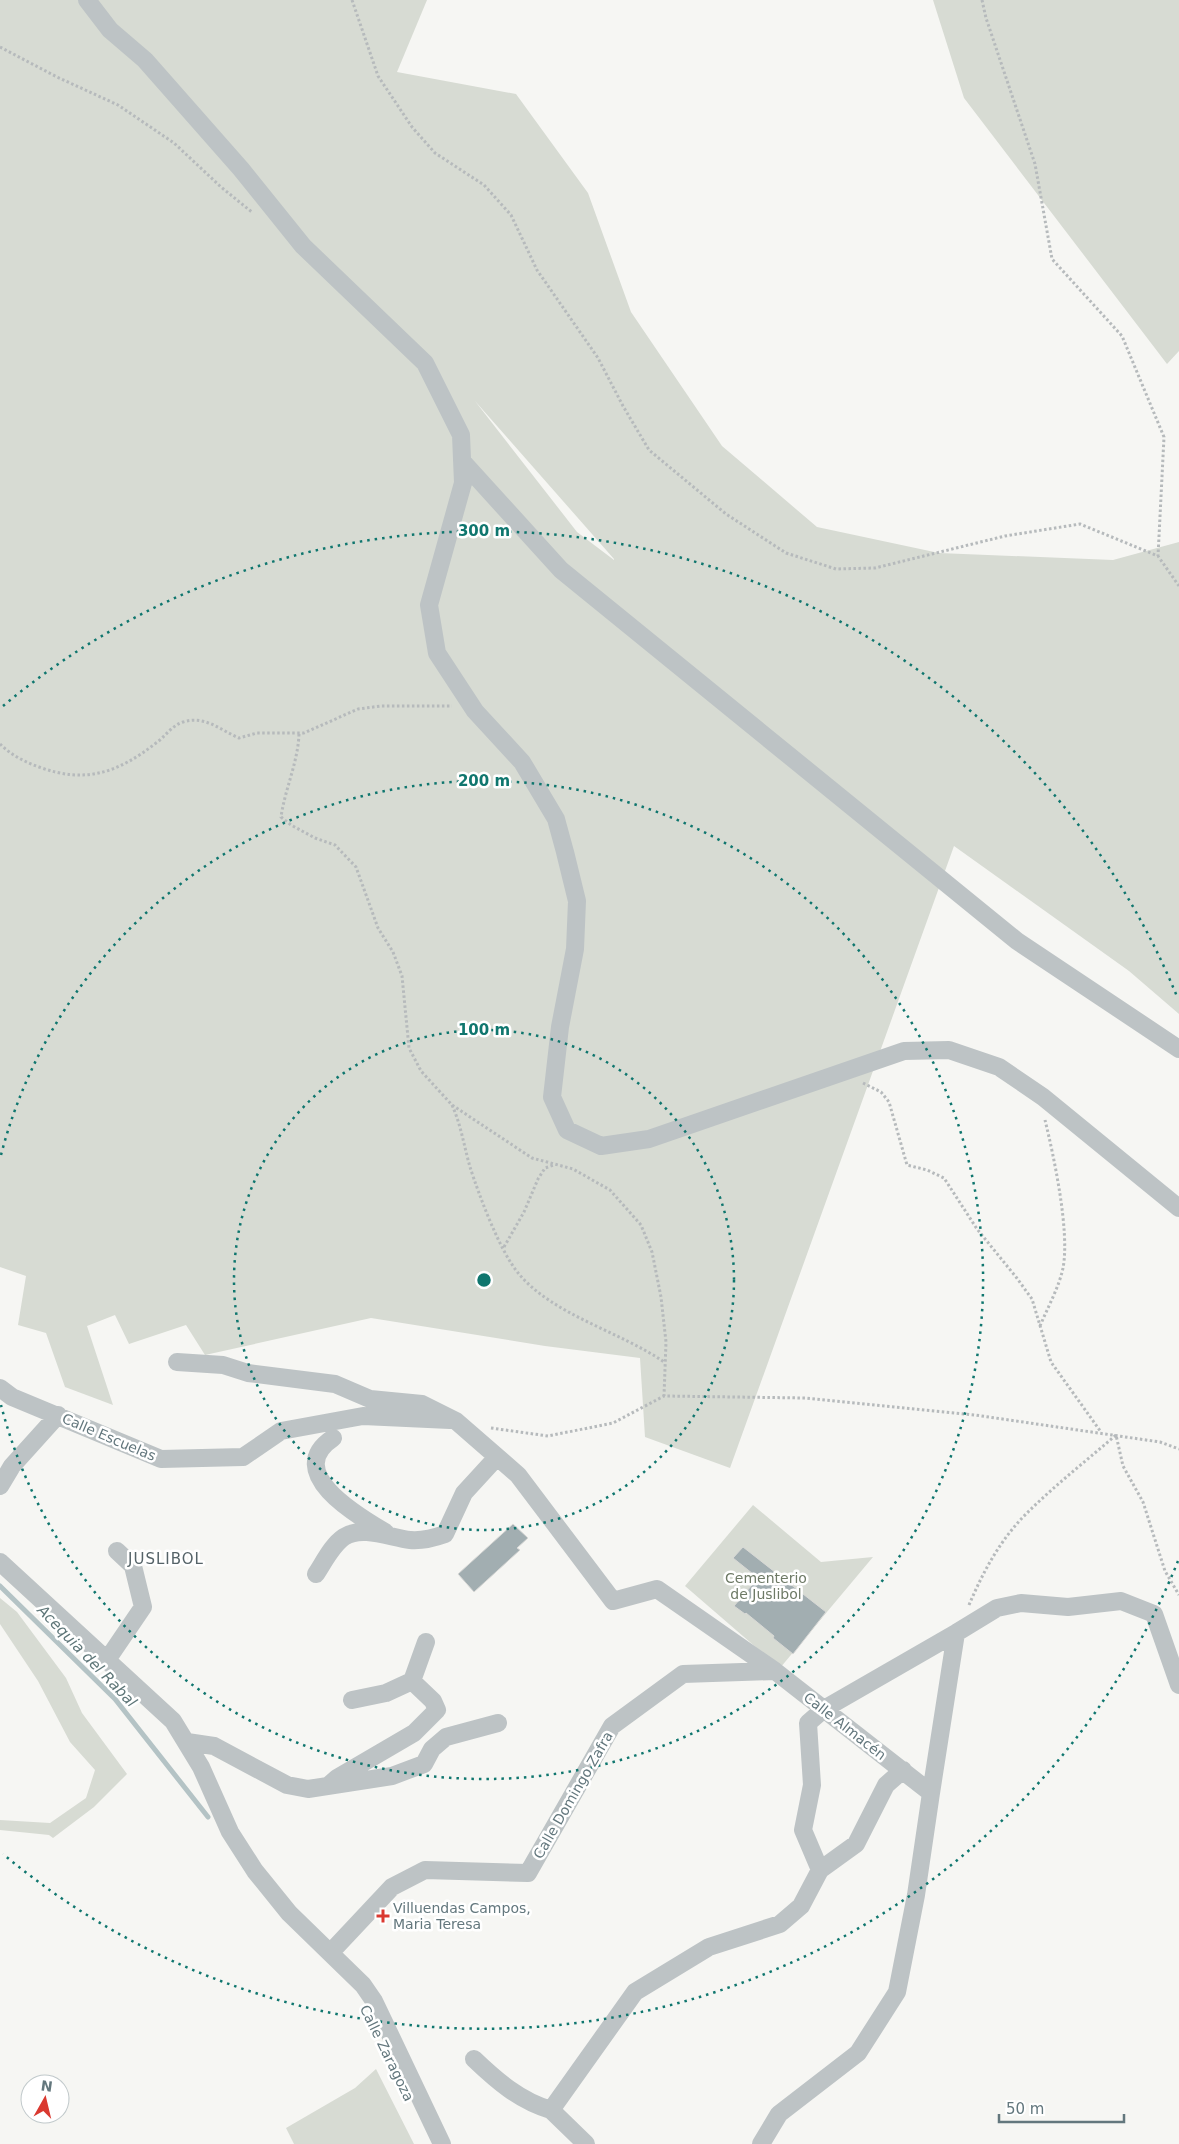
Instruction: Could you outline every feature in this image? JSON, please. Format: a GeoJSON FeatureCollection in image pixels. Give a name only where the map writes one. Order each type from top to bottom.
{"type":"FeatureCollection","features":[{"type":"Feature","properties":{"kind":"street"},"geometry":{"type":"LineString","coordinates":[[86,0],[110,30],[145,60],[241,169],[304,246],[424,363],[460,435],[463,483],[429,605],[437,653],[470,703],[522,762],[556,819],[577,901],[575,949],[560,1027],[552,1097],[567,1130],[602,1146],[649,1139],[904,1051],[949,1050],[998,1066],[1043,1097],[1179,1208]]}},
{"type":"Feature","properties":{"kind":"street"},"geometry":{"type":"LineString","coordinates":[[462,461],[569,576],[1017,940],[1179,1049]]}},
{"type":"Feature","properties":{"kind":"street","name":"Calle Almacén"},"geometry":{"type":"LineString","coordinates":[[177,1362],[223,1365],[248,1373],[335,1384],[370,1399],[422,1404],[456,1421],[518,1475],[613,1601],[656,1589],[775,1671],[931,1793]]}},
{"type":"Feature","properties":{"kind":"street","name":"Calle Escuelas"},"geometry":{"type":"LineString","coordinates":[[0,1388],[12,1397],[161,1459],[243,1457],[281,1431],[363,1416],[456,1421]]}},
{"type":"Feature","properties":{"kind":"street"},"geometry":{"type":"LineString","coordinates":[[0,1486],[12,1466],[58,1415]]}},
{"type":"Feature","properties":{"kind":"street"},"geometry":{"type":"LineString","coordinates":[[333,1438],[319,1449],[316,1458],[319,1476],[330,1494],[351,1512],[392,1537]]}},
{"type":"Feature","properties":{"kind":"street"},"geometry":{"type":"LineString","coordinates":[[316,1574],[331,1551],[345,1536],[356,1533],[412,1540],[430,1539],[445,1534],[464,1493],[497,1457]]}},
{"type":"Feature","properties":{"kind":"street"},"geometry":{"type":"LineString","coordinates":[[107,1660],[143,1607],[133,1566],[117,1551]]}},
{"type":"Feature","properties":{"kind":"street","name":"Calle Zaragoza"},"geometry":{"type":"LineString","coordinates":[[0,1562],[173,1721],[187,1742],[230,1832],[254,1871],[289,1912],[363,1985],[374,2001],[442,2144]]}},
{"type":"Feature","properties":{"kind":"street"},"geometry":{"type":"LineString","coordinates":[[820,1870],[804,1830],[812,1786],[808,1723],[824,1709],[997,1608],[1020,1603],[1068,1607],[1121,1601],[1154,1614],[1179,1686]]}},
{"type":"Feature","properties":{"kind":"street"},"geometry":{"type":"LineString","coordinates":[[761,2144],[779,2114],[858,2053],[897,1992],[916,1895],[956,1633]]}},
{"type":"Feature","properties":{"kind":"street"},"geometry":{"type":"LineString","coordinates":[[352,1700],[386,1693],[412,1681],[426,1642]]}},
{"type":"Feature","properties":{"kind":"street","name":"Calle Domingo Zafra"},"geometry":{"type":"LineString","coordinates":[[331,1952],[392,1887],[425,1870],[528,1874],[612,1726],[683,1674],[775,1671]]}},
{"type":"Feature","properties":{"kind":"street"},"geometry":{"type":"LineString","coordinates":[[326,1788],[337,1778],[414,1733],[438,1710],[433,1701],[412,1681]]}},
{"type":"Feature","properties":{"kind":"street"},"geometry":{"type":"LineString","coordinates":[[187,1742],[214,1746],[294,1788],[326,1788],[375,1780],[413,1769],[424,1764],[432,1749],[446,1737],[498,1723]]}},
{"type":"Feature","properties":{"kind":"street"},"geometry":{"type":"LineString","coordinates":[[552,2110],[634,1992],[709,1947],[780,1924],[801,1906],[820,1870],[856,1844],[886,1785],[903,1770]]}},
{"type":"Feature","properties":{"kind":"street"},"geometry":{"type":"LineString","coordinates":[[474,2059],[499,2084],[521,2097],[552,2110],[586,2144]]}},
{"type":"Feature","properties":{"kind":"path"},"geometry":{"type":"LineString","coordinates":[[352,0],[366,34],[378,76],[412,127],[435,153],[484,186],[511,215],[538,270],[598,358],[622,406],[649,450],[726,514],[786,553],[836,569],[875,568],[1005,536],[1080,524],[1158,556],[1179,586]]}},
{"type":"Feature","properties":{"kind":"path"},"geometry":{"type":"LineString","coordinates":[[982,0],[986,18],[1035,164],[1052,259],[1122,336],[1164,437],[1158,556]]}},
{"type":"Feature","properties":{"kind":"path"},"geometry":{"type":"LineString","coordinates":[[0,47],[57,77],[118,105],[174,143],[221,188],[259,217]]}},
{"type":"Feature","properties":{"kind":"path"},"geometry":{"type":"LineString","coordinates":[[0,744],[23,762],[62,775],[83,776],[112,769],[127,762],[183,722],[201,720],[213,723],[239,738],[257,733],[299,734],[358,709],[381,706],[454,706],[470,703]]}},
{"type":"Feature","properties":{"kind":"path"},"geometry":{"type":"LineString","coordinates":[[299,734],[298,750],[284,794],[281,817],[291,825],[315,838],[335,845],[356,867],[378,928],[392,952],[402,976],[409,1048],[421,1071],[452,1104],[532,1158],[584,1174],[610,1190],[641,1225],[652,1252],[661,1297],[666,1342],[664,1396]]}},
{"type":"Feature","properties":{"kind":"path"},"geometry":{"type":"LineString","coordinates":[[841,1073],[881,1092],[889,1102],[907,1164],[944,1178],[977,1229],[1032,1299],[1051,1362],[1101,1433]]}},
{"type":"Feature","properties":{"kind":"path"},"geometry":{"type":"LineString","coordinates":[[1040,1326],[1063,1268],[1064,1245],[1062,1209],[1043,1111],[1043,1097]]}},
{"type":"Feature","properties":{"kind":"path"},"geometry":{"type":"LineString","coordinates":[[452,1104],[475,1182],[504,1248],[518,1274],[554,1302],[593,1325],[646,1350],[665,1362]]}},
{"type":"Feature","properties":{"kind":"path"},"geometry":{"type":"LineString","coordinates":[[504,1248],[524,1212],[538,1179],[545,1168],[556,1165]]}},
{"type":"Feature","properties":{"kind":"path"},"geometry":{"type":"LineString","coordinates":[[484,1427],[513,1433],[548,1436],[613,1423],[664,1396],[805,1398],[975,1415],[1160,1442],[1179,1449]]}},
{"type":"Feature","properties":{"kind":"path"},"geometry":{"type":"LineString","coordinates":[[1116,1435],[1123,1466],[1143,1502],[1165,1571],[1179,1595]]}},
{"type":"Feature","properties":{"kind":"path"},"geometry":{"type":"LineString","coordinates":[[968,1608],[982,1574],[998,1549],[1025,1515],[1116,1435]]}},
{"type":"Feature","properties":{"kind":"green space"},"geometry":{"type":"Polygon","coordinates":[[[0,0],[427,0],[397,72],[516,94],[588,193],[631,312],[722,446],[817,527],[939,553],[1113,560],[1179,542],[1179,1014],[1129,971],[954,846],[730,1468],[645,1437],[640,1358],[545,1346],[371,1318],[205,1355],[186,1325],[129,1344],[115,1315],[87,1326],[113,1405],[65,1387],[46,1333],[18,1325],[26,1276],[0,1267],[0,0]],[[475,401],[577,532],[614,559],[475,401]]]}},
{"type":"Feature","properties":{"kind":"green space"},"geometry":{"type":"Polygon","coordinates":[[[933,0],[1179,0],[1179,351],[1167,364],[964,98],[933,0]]]}},
{"type":"Feature","properties":{"kind":"green space","name":"Cementerio de Juslibol"},"geometry":{"type":"Polygon","coordinates":[[[753,1505],[821,1562],[873,1557],[780,1668],[685,1586],[753,1505]]]}},
{"type":"Feature","properties":{"kind":"green space"},"geometry":{"type":"Polygon","coordinates":[[[0,1598],[17,1612],[66,1678],[82,1713],[127,1774],[94,1807],[53,1838],[49,1835],[0,1830],[0,1820],[50,1823],[86,1798],[95,1770],[70,1742],[38,1681],[0,1624],[0,1598]]]}},
{"type":"Feature","properties":{"kind":"green space"},"geometry":{"type":"Polygon","coordinates":[[[376,2069],[414,2144],[294,2144],[286,2128],[355,2088],[376,2069]]]}},
{"type":"Feature","properties":{"kind":"building"},"geometry":{"type":"Polygon","coordinates":[[[513,1524],[528,1538],[517,1548],[520,1550],[474,1592],[458,1574],[513,1524]]]}},
{"type":"Feature","properties":{"kind":"building"},"geometry":{"type":"Polygon","coordinates":[[[743,1547],[826,1612],[793,1654],[746,1613],[734,1606],[758,1578],[733,1558],[743,1547]]]}},
{"type":"Feature","properties":{"kind":"waterway","name":"Acequia del Rabal"},"geometry":{"type":"LineString","coordinates":[[0,1586],[115,1699],[208,1817]]}},
{"type":"Feature","properties":{"kind":"place","name":"Villuendas Campos, Maria Teresa"},"geometry":{"type":"Point","coordinates":[383,1916]}},
{"type":"Feature","properties":{"kind":"district","name":"JUSLIBOL"},"geometry":{"type":"Point","coordinates":[166,1559]}}]}
